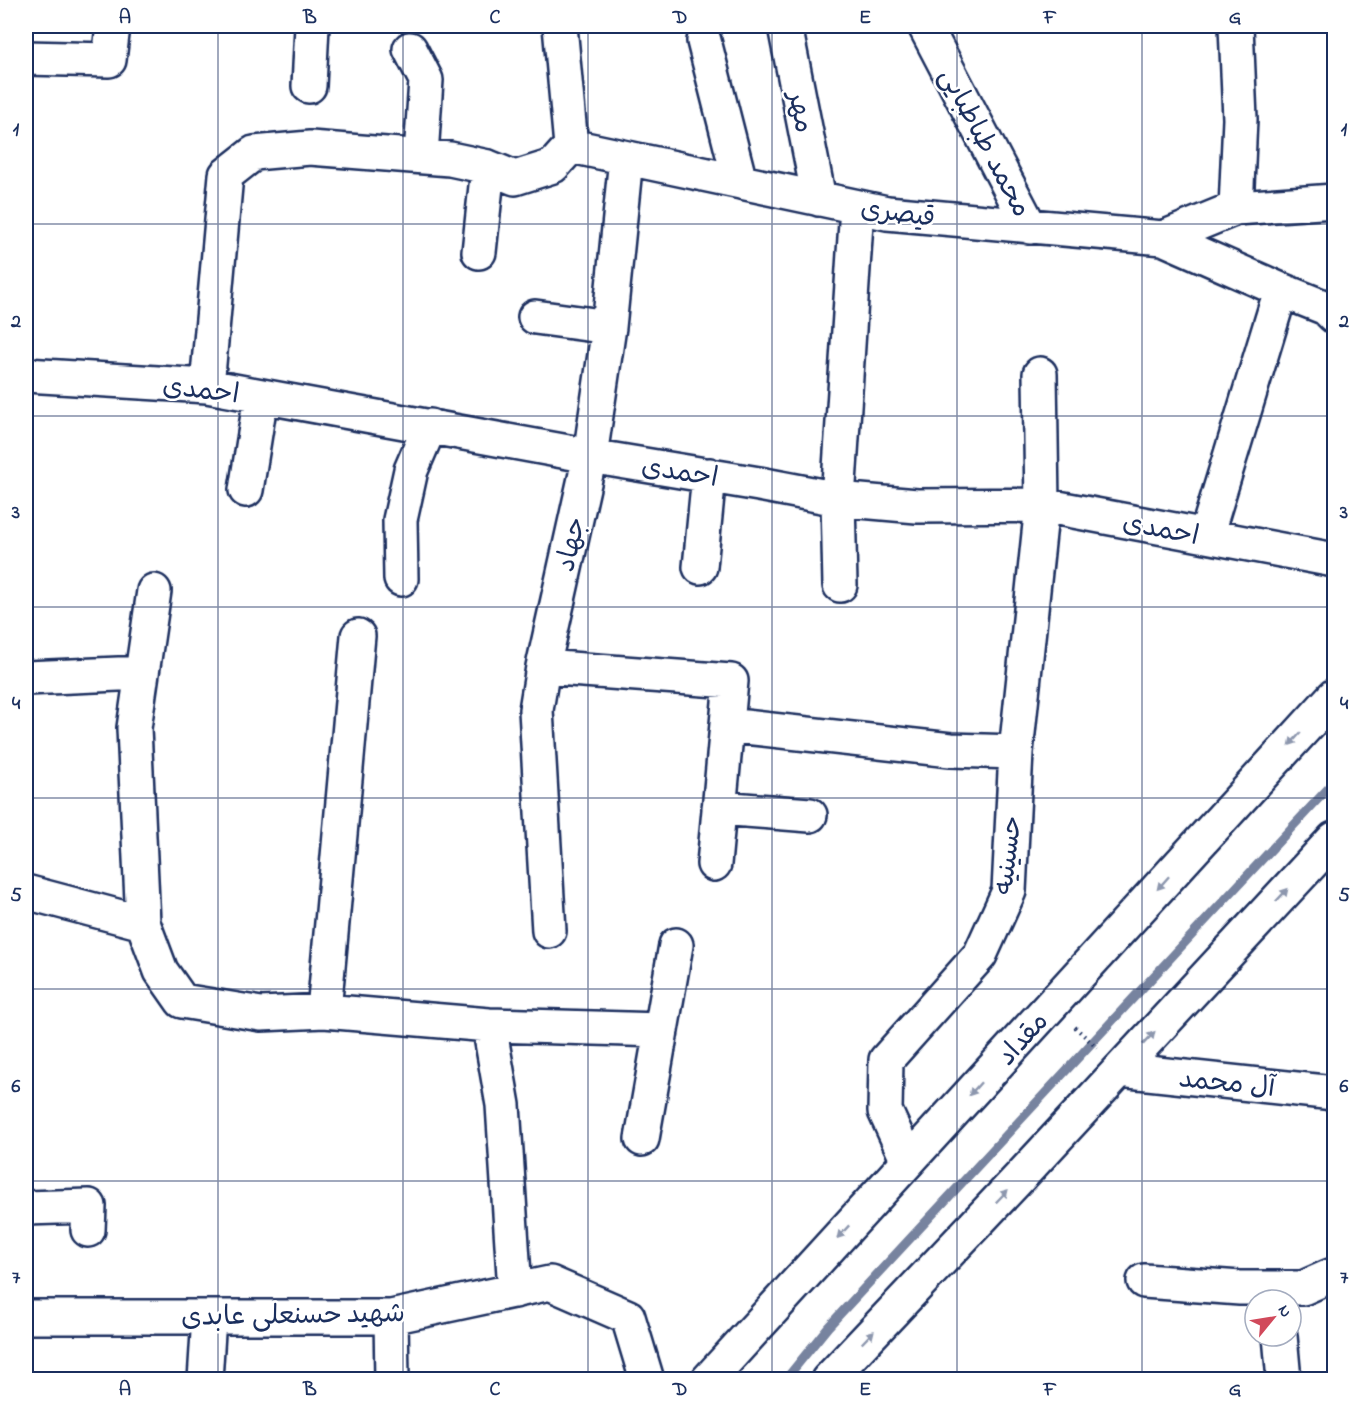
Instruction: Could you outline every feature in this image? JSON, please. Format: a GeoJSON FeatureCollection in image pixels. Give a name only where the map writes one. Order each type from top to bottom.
{"type":"FeatureCollection","features":[{"type":"Feature","properties":{"kind":"street"},"geometry":{"type":"LineString","coordinates":[[26,58],[109,60],[113,26]]}},
{"type":"Feature","properties":{"kind":"street"},"geometry":{"type":"LineString","coordinates":[[309,86],[312,26]]}},
{"type":"Feature","properties":{"kind":"street"},"geometry":{"type":"LineString","coordinates":[[207,386],[226,175],[254,153],[310,148],[450,159],[488,167],[515,178],[553,166],[571,146],[560,26]]}},
{"type":"Feature","properties":{"kind":"street","name":"مهر"},"geometry":{"type":"LineString","coordinates":[[785,26],[819,199]]}},
{"type":"Feature","properties":{"kind":"street","name":"محمد طباطبایی"},"geometry":{"type":"LineString","coordinates":[[925,26],[1030,227]]}},
{"type":"Feature","properties":{"kind":"street"},"geometry":{"type":"LineString","coordinates":[[1236,26],[1240,119],[1236,208]]}},
{"type":"Feature","properties":{"kind":"street"},"geometry":{"type":"LineString","coordinates":[[704,40],[740,182]]}},
{"type":"Feature","properties":{"kind":"street"},"geometry":{"type":"LineString","coordinates":[[411,49],[426,80],[421,156]]}},
{"type":"Feature","properties":{"kind":"street","name":"قیصری"},"geometry":{"type":"LineString","coordinates":[[571,146],[887,213],[1162,238],[1326,308],[1335,316]]}},
{"type":"Feature","properties":{"kind":"street","name":"جهاد"},"geometry":{"type":"LineString","coordinates":[[549,931],[536,710],[543,667],[590,456],[609,327],[626,158]]}},
{"type":"Feature","properties":{"kind":"street"},"geometry":{"type":"LineString","coordinates":[[479,252],[488,167]]}},
{"type":"Feature","properties":{"kind":"street"},"geometry":{"type":"LineString","coordinates":[[1162,238],[1236,208],[1335,201]]}},
{"type":"Feature","properties":{"kind":"street"},"geometry":{"type":"LineString","coordinates":[[840,585],[837,499],[857,207]]}},
{"type":"Feature","properties":{"kind":"street"},"geometry":{"type":"LineString","coordinates":[[1206,536],[1281,290]]}},
{"type":"Feature","properties":{"kind":"street"},"geometry":{"type":"LineString","coordinates":[[535,317],[609,327]]}},
{"type":"Feature","properties":{"kind":"street","name":"حسینیه"},"geometry":{"type":"LineString","coordinates":[[908,1161],[885,1111],[886,1060],[980,955],[1009,891],[1016,752],[1042,505],[1040,374]]}},
{"type":"Feature","properties":{"kind":"street","name":"احمدی"},"geometry":{"type":"LineString","coordinates":[[26,375],[207,386],[837,499],[917,506],[1042,505],[1335,560]]}},
{"type":"Feature","properties":{"kind":"street"},"geometry":{"type":"LineString","coordinates":[[246,490],[261,396]]}},
{"type":"Feature","properties":{"kind":"street"},"geometry":{"type":"LineString","coordinates":[[401,579],[400,520],[411,470],[430,426]]}},
{"type":"Feature","properties":{"kind":"street"},"geometry":{"type":"LineString","coordinates":[[700,567],[709,475]]}},
{"type":"Feature","properties":{"kind":"street"},"geometry":{"type":"LineString","coordinates":[[154,591],[134,728],[143,923],[161,971],[182,1001],[261,1014],[324,1011],[489,1025],[661,1030]]}},
{"type":"Feature","properties":{"kind":"street"},"geometry":{"type":"LineString","coordinates":[[324,1011],[358,636]]}},
{"type":"Feature","properties":{"kind":"street"},"geometry":{"type":"LineString","coordinates":[[543,667],[731,681],[714,864]]}},
{"type":"Feature","properties":{"kind":"street"},"geometry":{"type":"LineString","coordinates":[[26,678],[142,673]]}},
{"type":"Feature","properties":{"kind":"street","name":"مقداد"},"geometry":{"type":"LineString","coordinates":[[708,1380],[1335,696]]}},
{"type":"Feature","properties":{"kind":"street"},"geometry":{"type":"LineString","coordinates":[[727,725],[951,750],[1016,752]]}},
{"type":"Feature","properties":{"kind":"street"},"geometry":{"type":"LineString","coordinates":[[719,808],[810,815]]}},
{"type":"Feature","properties":{"kind":"street"},"geometry":{"type":"LineString","coordinates":[[828,1380],[1335,839]]}},
{"type":"Feature","properties":{"kind":"street"},"geometry":{"type":"LineString","coordinates":[[26,892],[143,923]]}},
{"type":"Feature","properties":{"kind":"street"},"geometry":{"type":"LineString","coordinates":[[642,1139],[676,945]]}},
{"type":"Feature","properties":{"kind":"street"},"geometry":{"type":"LineString","coordinates":[[489,1025],[503,1105],[515,1291]]}},
{"type":"Feature","properties":{"kind":"street","name":"آل محمد"},"geometry":{"type":"LineString","coordinates":[[1120,1070],[1335,1094]]}},
{"type":"Feature","properties":{"kind":"street"},"geometry":{"type":"LineString","coordinates":[[26,1208],[89,1206],[88,1230]]}},
{"type":"Feature","properties":{"kind":"street"},"geometry":{"type":"LineString","coordinates":[[1303,1288],[1330,1276]]}},
{"type":"Feature","properties":{"kind":"street"},"geometry":{"type":"LineString","coordinates":[[1144,1281],[1243,1288]]}},
{"type":"Feature","properties":{"kind":"street","name":"شهید حسنعلی عابدی"},"geometry":{"type":"LineString","coordinates":[[26,1317],[391,1317],[550,1283],[628,1317],[647,1380]]}},
{"type":"Feature","properties":{"kind":"street"},"geometry":{"type":"LineString","coordinates":[[205,1380],[209,1317]]}},
{"type":"Feature","properties":{"kind":"street"},"geometry":{"type":"LineString","coordinates":[[391,1317],[392,1380]]}},
{"type":"Feature","properties":{"kind":"street"},"geometry":{"type":"LineString","coordinates":[[1281,1348],[1284,1380]]}},
{"type":"Feature","properties":{"kind":"path"},"geometry":{"type":"LineString","coordinates":[[1052,1005],[1120,1070]]}},
{"type":"Feature","properties":{"kind":"waterway"},"geometry":{"type":"LineString","coordinates":[[785,1380],[828,1327],[1334,782]]}}]}
